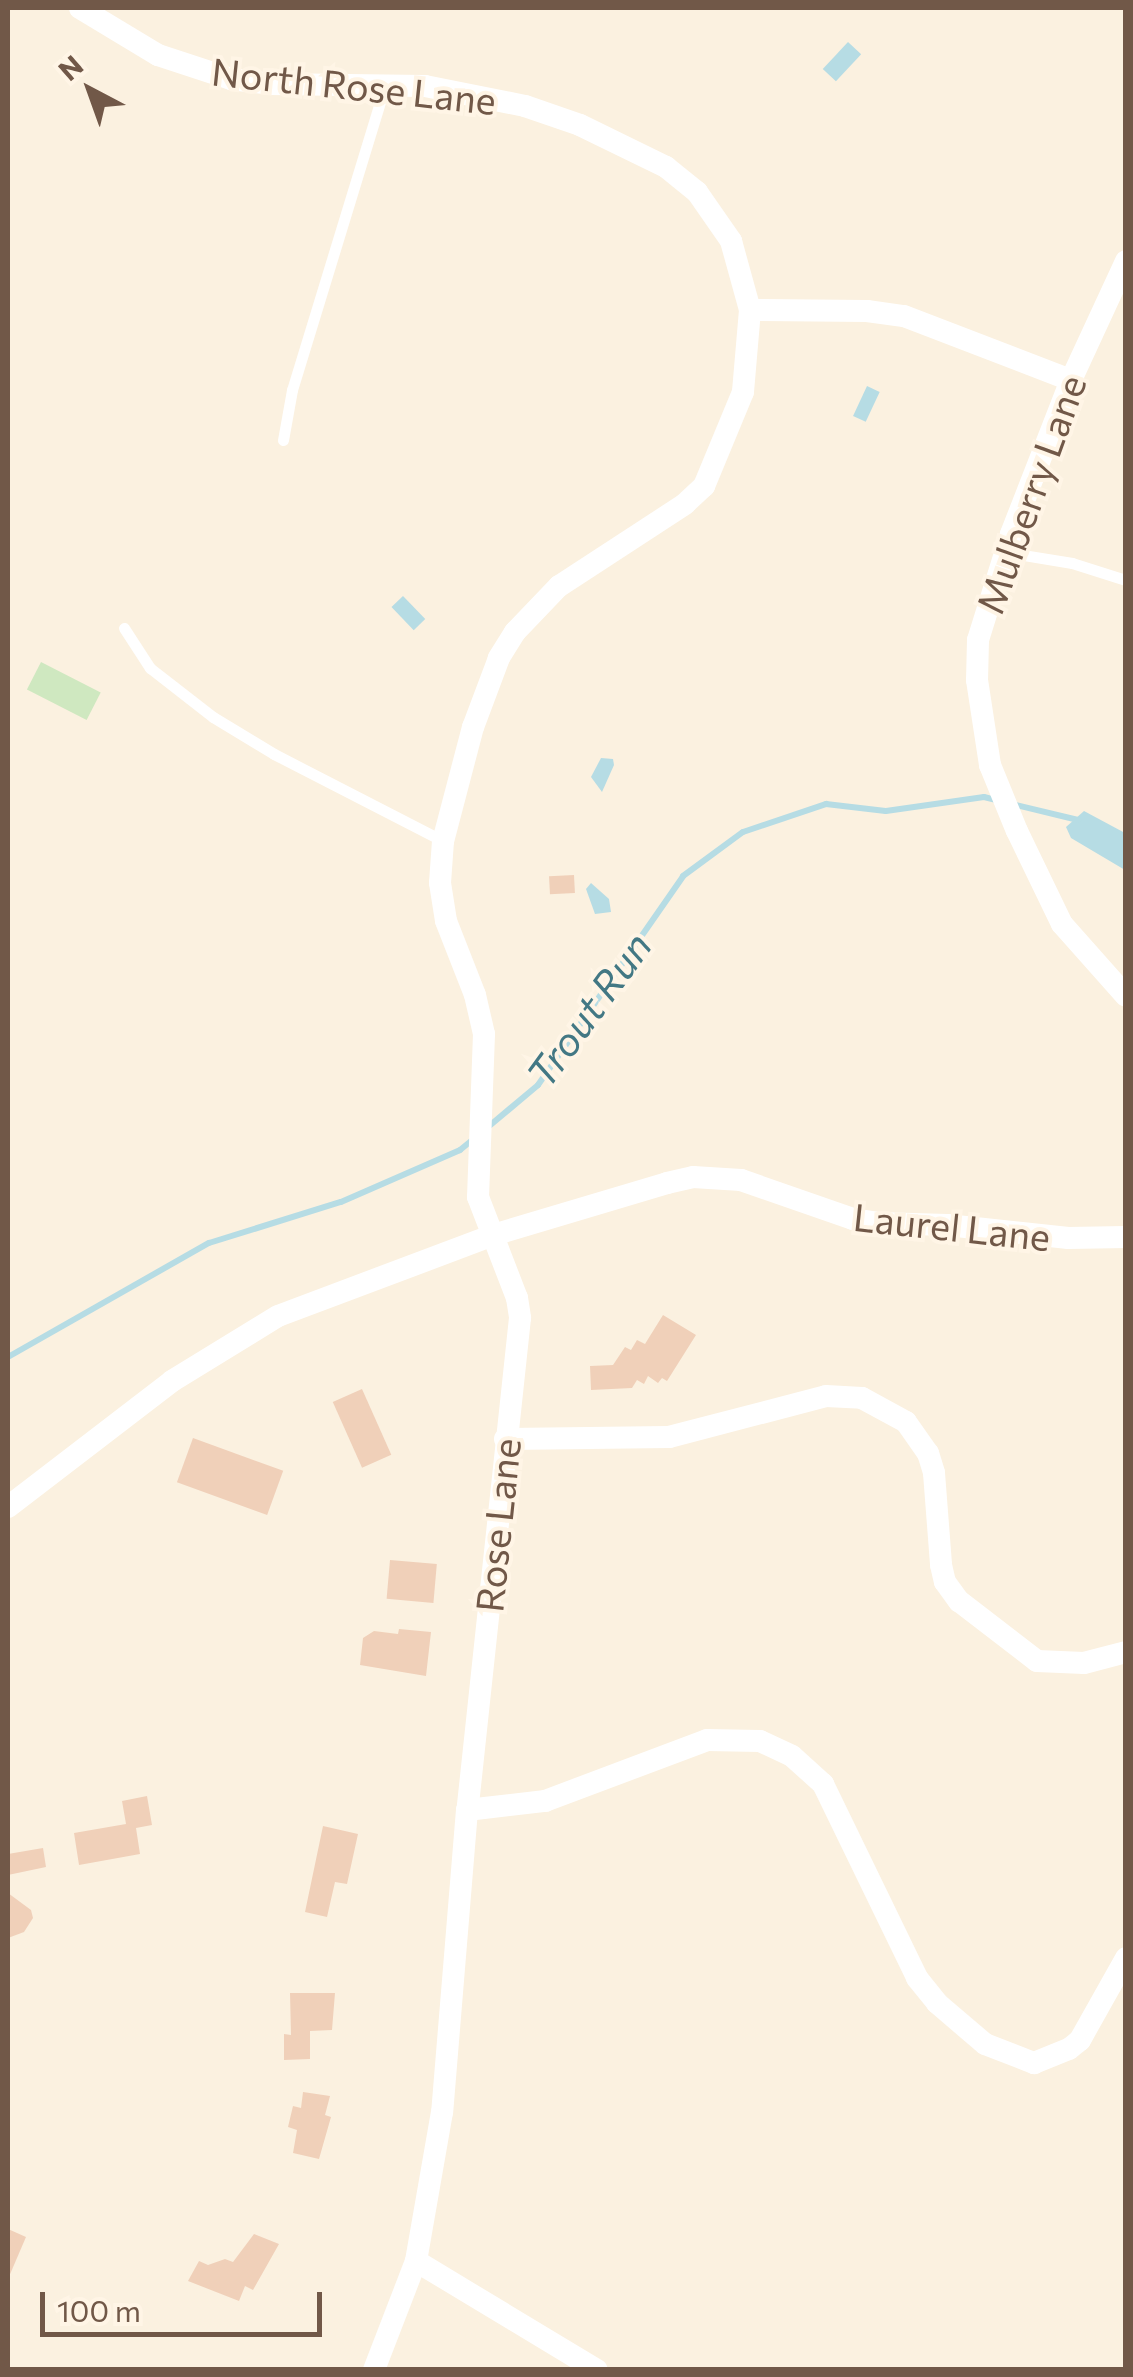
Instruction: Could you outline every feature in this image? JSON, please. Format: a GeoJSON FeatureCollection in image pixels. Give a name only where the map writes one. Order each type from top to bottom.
{"type":"FeatureCollection","features":[{"type":"Feature","properties":{"kind":"street","name":"North Rose Lane"},"geometry":{"type":"LineString","coordinates":[[80,8],[158,54],[230,79],[269,84],[425,86],[525,106],[580,125],[666,167],[698,192],[723,224],[740,262],[750,310],[743,392],[704,486],[685,504],[559,586],[515,632],[494,670],[474,727],[443,841],[440,883],[446,922],[475,995],[484,1034],[476,1144],[478,1197],[493,1235]]}},
{"type":"Feature","properties":{"kind":"street","name":"Mulberry Lane"},"geometry":{"type":"LineString","coordinates":[[1126,261],[1071,380],[1005,552],[978,640],[982,716],[990,765],[1062,924],[1126,996]]}},
{"type":"Feature","properties":{"kind":"street"},"geometry":{"type":"LineString","coordinates":[[750,310],[856,310],[904,316],[1071,380]]}},
{"type":"Feature","properties":{"kind":"street","name":"Laurel Lane"},"geometry":{"type":"LineString","coordinates":[[493,1235],[693,1177],[765,1185],[853,1219],[1068,1238],[1126,1237]]}},
{"type":"Feature","properties":{"kind":"street"},"geometry":{"type":"LineString","coordinates":[[8,1506],[172,1381],[239,1336],[278,1316],[493,1235]]}},
{"type":"Feature","properties":{"kind":"street","name":"Rose Lane"},"geometry":{"type":"LineString","coordinates":[[374,2370],[416,2261],[442,2112],[468,1810],[520,1318],[518,1298],[493,1235]]}},
{"type":"Feature","properties":{"kind":"street"},"geometry":{"type":"LineString","coordinates":[[505,1439],[669,1437],[826,1396],[862,1398],[906,1422],[928,1453],[934,1472],[941,1565],[945,1582],[959,1601],[1038,1660],[1084,1663],[1126,1652]]}},
{"type":"Feature","properties":{"kind":"street"},"geometry":{"type":"LineString","coordinates":[[468,1810],[545,1801],[707,1740],[760,1741],[792,1756],[822,1784],[916,1978],[937,2003],[985,2044],[1034,2063],[1069,2049],[1080,2040],[1126,1958]]}},
{"type":"Feature","properties":{"kind":"street"},"geometry":{"type":"LineString","coordinates":[[416,2261],[597,2370]]}},
{"type":"Feature","properties":{"kind":"lane"},"geometry":{"type":"LineString","coordinates":[[283,440],[292,390],[385,85]]}},
{"type":"Feature","properties":{"kind":"lane"},"geometry":{"type":"LineString","coordinates":[[1005,552],[1072,563],[1126,580]]}},
{"type":"Feature","properties":{"kind":"lane"},"geometry":{"type":"LineString","coordinates":[[124,628],[150,668],[213,718],[443,841]]}},
{"type":"Feature","properties":{"kind":"green space"},"geometry":{"type":"Polygon","coordinates":[[[41,662],[101,692],[87,720],[27,690],[41,662]]]}},
{"type":"Feature","properties":{"kind":"water"},"geometry":{"type":"Polygon","coordinates":[[[848,42],[861,54],[836,81],[823,69],[848,42]]]}},
{"type":"Feature","properties":{"kind":"water"},"geometry":{"type":"Polygon","coordinates":[[[867,386],[880,392],[866,422],[853,416],[867,386]]]}},
{"type":"Feature","properties":{"kind":"water"},"geometry":{"type":"Polygon","coordinates":[[[403,596],[425,619],[414,630],[391,607],[403,596]]]}},
{"type":"Feature","properties":{"kind":"water"},"geometry":{"type":"Polygon","coordinates":[[[601,758],[613,759],[614,765],[602,792],[591,777],[601,758]]]}},
{"type":"Feature","properties":{"kind":"water"},"geometry":{"type":"Polygon","coordinates":[[[1084,811],[1125,833],[1125,870],[1071,838],[1066,827],[1084,811]]]}},
{"type":"Feature","properties":{"kind":"water"},"geometry":{"type":"Polygon","coordinates":[[[591,883],[609,899],[611,912],[595,914],[586,889],[591,883]]]}},
{"type":"Feature","properties":{"kind":"building"},"geometry":{"type":"Polygon","coordinates":[[[574,875],[575,893],[550,894],[549,876],[574,875]]]}},
{"type":"Feature","properties":{"kind":"building"},"geometry":{"type":"Polygon","coordinates":[[[663,1315],[696,1335],[667,1381],[662,1378],[658,1383],[648,1376],[644,1384],[637,1380],[632,1388],[591,1390],[590,1366],[613,1365],[625,1347],[631,1350],[637,1340],[645,1344],[663,1315]]]}},
{"type":"Feature","properties":{"kind":"building"},"geometry":{"type":"Polygon","coordinates":[[[362,1389],[391,1455],[362,1468],[333,1402],[362,1389]]]}},
{"type":"Feature","properties":{"kind":"building"},"geometry":{"type":"Polygon","coordinates":[[[193,1438],[283,1471],[267,1515],[177,1482],[193,1438]]]}},
{"type":"Feature","properties":{"kind":"building"},"geometry":{"type":"Polygon","coordinates":[[[390,1560],[437,1564],[433,1603],[387,1599],[390,1560]]]}},
{"type":"Feature","properties":{"kind":"building"},"geometry":{"type":"Polygon","coordinates":[[[399,1629],[431,1632],[426,1676],[360,1665],[363,1638],[374,1631],[398,1634],[399,1629]]]}},
{"type":"Feature","properties":{"kind":"building"},"geometry":{"type":"Polygon","coordinates":[[[147,1796],[152,1825],[136,1828],[140,1854],[79,1865],[74,1833],[126,1824],[122,1801],[147,1796]]]}},
{"type":"Feature","properties":{"kind":"building"},"geometry":{"type":"Polygon","coordinates":[[[323,1826],[358,1834],[347,1884],[335,1882],[327,1917],[305,1912],[323,1826]]]}},
{"type":"Feature","properties":{"kind":"building"},"geometry":{"type":"Polygon","coordinates":[[[43,1848],[46,1867],[8,1875],[8,1854],[43,1848]]]}},
{"type":"Feature","properties":{"kind":"building"},"geometry":{"type":"Polygon","coordinates":[[[8,1893],[31,1910],[33,1918],[24,1932],[8,1938],[8,1893]]]}},
{"type":"Feature","properties":{"kind":"building"},"geometry":{"type":"Polygon","coordinates":[[[290,1993],[335,1993],[332,2030],[310,2031],[310,2059],[284,2060],[284,2034],[291,2035],[290,1993]]]}},
{"type":"Feature","properties":{"kind":"building"},"geometry":{"type":"Polygon","coordinates":[[[303,2092],[330,2096],[325,2115],[331,2117],[319,2159],[293,2153],[297,2130],[288,2127],[293,2106],[301,2108],[303,2092]]]}},
{"type":"Feature","properties":{"kind":"building"},"geometry":{"type":"Polygon","coordinates":[[[8,2229],[26,2237],[8,2279],[8,2229]]]}},
{"type":"Feature","properties":{"kind":"building"},"geometry":{"type":"Polygon","coordinates":[[[254,2234],[279,2244],[253,2290],[245,2286],[239,2301],[188,2281],[199,2261],[208,2265],[225,2259],[233,2262],[254,2234]]]}},
{"type":"Feature","properties":{"kind":"waterway","name":"Trout Run"},"geometry":{"type":"LineString","coordinates":[[488,1127],[538,1085],[683,876],[743,832],[826,804],[886,811],[984,797],[1000,801]]}},
{"type":"Feature","properties":{"kind":"waterway","name":"Trout Run"},"geometry":{"type":"LineString","coordinates":[[1012,804],[1078,820]]}},
{"type":"Feature","properties":{"kind":"waterway","name":"Trout Run"},"geometry":{"type":"LineString","coordinates":[[8,1357],[209,1243],[341,1202],[460,1150],[475,1138]]}}]}
